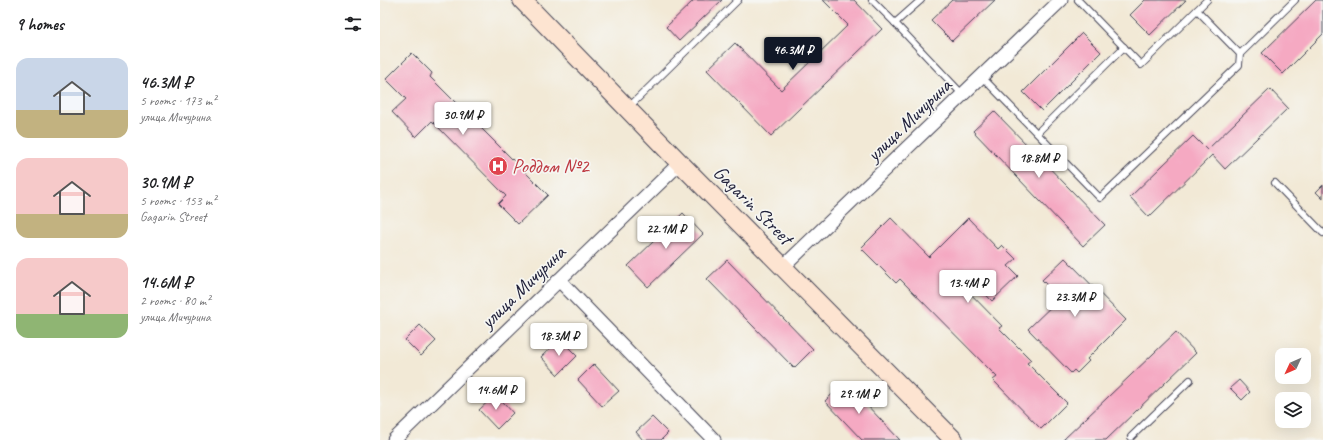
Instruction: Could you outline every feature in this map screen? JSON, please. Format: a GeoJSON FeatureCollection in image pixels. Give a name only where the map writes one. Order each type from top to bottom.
{"type":"FeatureCollection","features":[{"type":"Feature","properties":{"kind":"main road","name":"Gagarin Street"},"geometry":{"type":"LineString","coordinates":[[522,0],[680,163],[954,440]]}},
{"type":"Feature","properties":{"kind":"street","name":"улица Мичурина"},"geometry":{"type":"LineString","coordinates":[[784,267],[1061,0]]}},
{"type":"Feature","properties":{"kind":"street","name":"улица Мичурина"},"geometry":{"type":"LineString","coordinates":[[394,440],[680,163]]}},
{"type":"Feature","properties":{"kind":"street"},"geometry":{"type":"LineString","coordinates":[[559,280],[714,440]]}},
{"type":"Feature","properties":{"kind":"lane"},"geometry":{"type":"LineString","coordinates":[[628,109],[738,0]]}},
{"type":"Feature","properties":{"kind":"lane"},"geometry":{"type":"LineString","coordinates":[[872,0],[963,95]]}},
{"type":"Feature","properties":{"kind":"lane"},"geometry":{"type":"LineString","coordinates":[[895,23],[921,0]]}},
{"type":"Feature","properties":{"kind":"lane"},"geometry":{"type":"LineString","coordinates":[[1078,0],[1141,65],[1207,0]]}},
{"type":"Feature","properties":{"kind":"lane"},"geometry":{"type":"LineString","coordinates":[[982,77],[1100,198],[1239,65],[1240,54],[1295,0]]}},
{"type":"Feature","properties":{"kind":"lane"},"geometry":{"type":"LineString","coordinates":[[1197,10],[1240,54]]}},
{"type":"Feature","properties":{"kind":"lane"},"geometry":{"type":"LineString","coordinates":[[1037,133],[1124,48]]}},
{"type":"Feature","properties":{"kind":"lane"},"geometry":{"type":"LineString","coordinates":[[1275,183],[1323,233]]}},
{"type":"Feature","properties":{"kind":"lane"},"geometry":{"type":"LineString","coordinates":[[1131,439],[1190,380]]}},
{"type":"Feature","properties":{"kind":"building"},"geometry":{"type":"Polygon","coordinates":[[[694,0],[722,0],[679,41],[666,27],[694,0]]]}},
{"type":"Feature","properties":{"kind":"building"},"geometry":{"type":"Polygon","coordinates":[[[823,0],[854,0],[882,29],[771,136],[707,70],[735,43],[781,90],[848,25],[823,0]]]}},
{"type":"Feature","properties":{"kind":"building"},"geometry":{"type":"Polygon","coordinates":[[[952,0],[995,0],[952,41],[931,20],[952,0]]]}},
{"type":"Feature","properties":{"kind":"building"},"geometry":{"type":"Polygon","coordinates":[[[1145,0],[1186,0],[1150,35],[1130,15],[1145,0]]]}},
{"type":"Feature","properties":{"kind":"building"},"geometry":{"type":"Polygon","coordinates":[[[1316,0],[1323,0],[1323,34],[1283,74],[1262,53],[1316,0]]]}},
{"type":"Feature","properties":{"kind":"building"},"geometry":{"type":"Polygon","coordinates":[[[1082,33],[1101,52],[1042,111],[1023,92],[1082,33]]]}},
{"type":"Feature","properties":{"kind":"building","name":"Роддом №2"},"geometry":{"type":"Polygon","coordinates":[[[412,53],[432,73],[430,77],[548,195],[518,224],[498,204],[506,196],[432,121],[416,137],[392,112],[406,99],[386,79],[412,53]]]}},
{"type":"Feature","properties":{"kind":"building"},"geometry":{"type":"Polygon","coordinates":[[[1270,89],[1288,108],[1225,169],[1212,155],[1149,217],[1130,197],[1193,136],[1207,150],[1270,89]]]}},
{"type":"Feature","properties":{"kind":"building"},"geometry":{"type":"Polygon","coordinates":[[[994,111],[1105,225],[1083,246],[973,131],[994,111]]]}},
{"type":"Feature","properties":{"kind":"building"},"geometry":{"type":"Polygon","coordinates":[[[1323,185],[1323,199],[1316,192],[1323,185]]]}},
{"type":"Feature","properties":{"kind":"building"},"geometry":{"type":"Polygon","coordinates":[[[683,213],[703,234],[648,287],[628,266],[683,213]]]}},
{"type":"Feature","properties":{"kind":"building"},"geometry":{"type":"Polygon","coordinates":[[[891,218],[929,257],[968,218],[998,249],[1002,245],[1016,259],[1008,266],[1018,276],[992,301],[968,276],[961,284],[1002,326],[999,328],[1031,360],[1027,363],[1067,403],[1041,429],[993,380],[997,377],[900,279],[896,283],[861,248],[891,218]]]}},
{"type":"Feature","properties":{"kind":"building"},"geometry":{"type":"Polygon","coordinates":[[[1065,258],[1126,320],[1087,359],[1089,361],[1077,373],[1074,370],[1071,373],[1028,329],[1060,298],[1042,280],[1065,258]]]}},
{"type":"Feature","properties":{"kind":"building"},"geometry":{"type":"Polygon","coordinates":[[[727,260],[813,349],[794,368],[707,279],[727,260]]]}},
{"type":"Feature","properties":{"kind":"building"},"geometry":{"type":"Polygon","coordinates":[[[420,325],[436,341],[421,356],[405,340],[420,325]]]}},
{"type":"Feature","properties":{"kind":"building"},"geometry":{"type":"Polygon","coordinates":[[[1176,332],[1196,353],[1106,440],[1063,440],[1176,332]]]}},
{"type":"Feature","properties":{"kind":"building"},"geometry":{"type":"Polygon","coordinates":[[[560,339],[577,356],[558,375],[541,357],[560,339]]]}},
{"type":"Feature","properties":{"kind":"building"},"geometry":{"type":"Polygon","coordinates":[[[594,364],[619,391],[602,406],[578,380],[594,364]]]}},
{"type":"Feature","properties":{"kind":"building"},"geometry":{"type":"Polygon","coordinates":[[[1239,380],[1250,392],[1242,400],[1230,388],[1239,380]]]}},
{"type":"Feature","properties":{"kind":"building"},"geometry":{"type":"Polygon","coordinates":[[[845,382],[900,440],[862,440],[825,401],[845,382]]]}},
{"type":"Feature","properties":{"kind":"building"},"geometry":{"type":"Polygon","coordinates":[[[496,394],[513,413],[497,429],[479,410],[496,394]]]}},
{"type":"Feature","properties":{"kind":"building"},"geometry":{"type":"Polygon","coordinates":[[[652,417],[668,433],[661,440],[643,440],[636,432],[652,417]]]}},
{"type":"Feature","properties":{"kind":"place","name":"Роддом №2"},"geometry":{"type":"Point","coordinates":[498,166]}}]}
